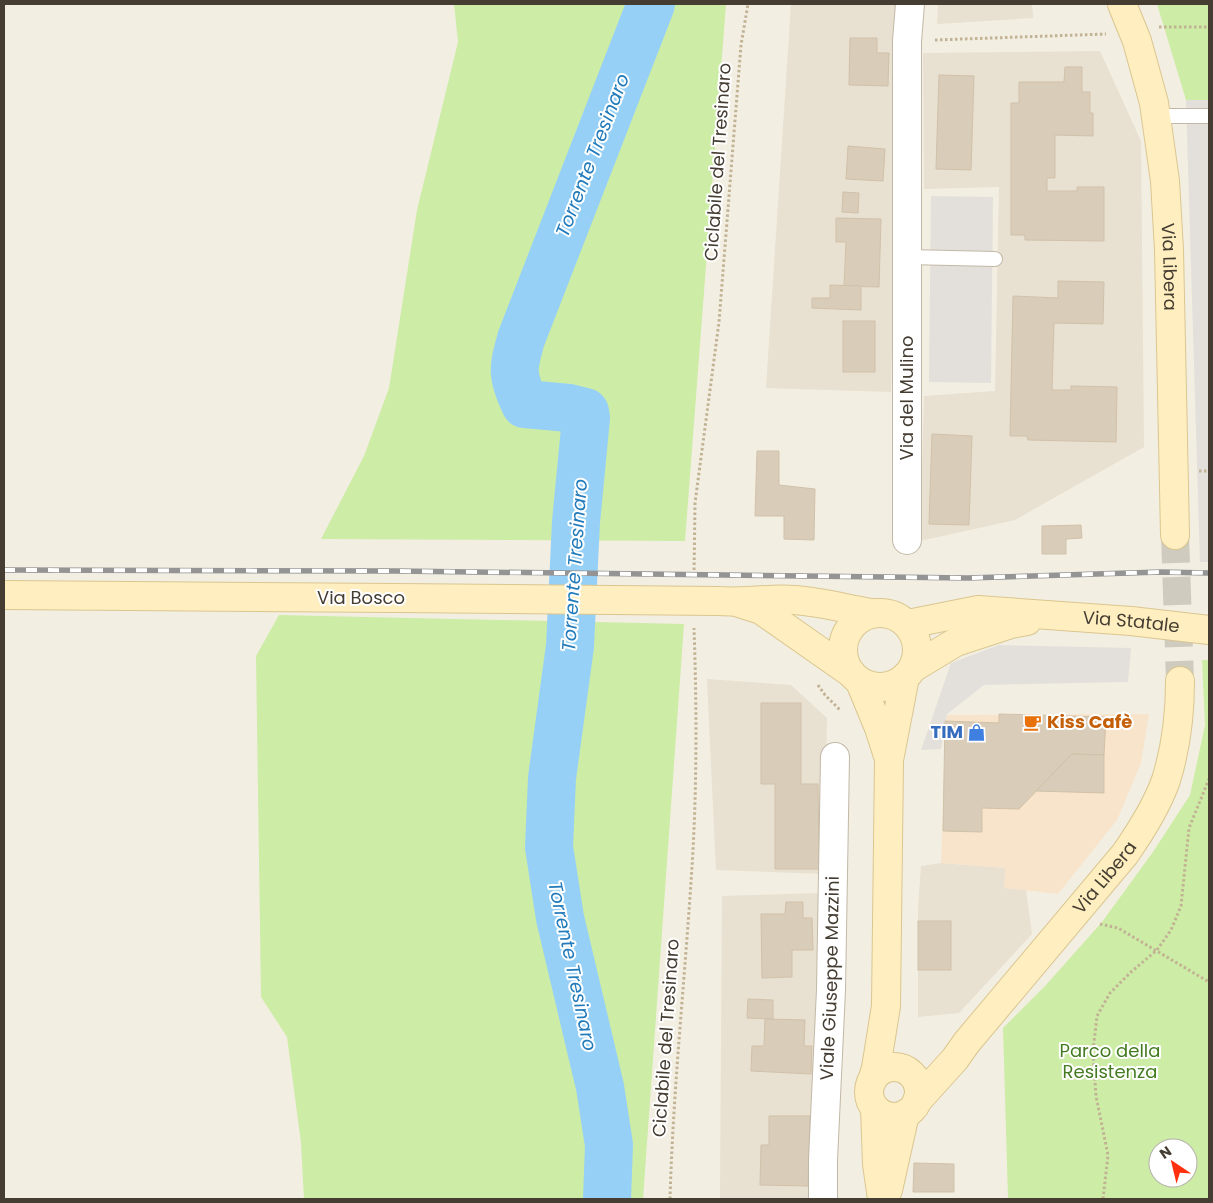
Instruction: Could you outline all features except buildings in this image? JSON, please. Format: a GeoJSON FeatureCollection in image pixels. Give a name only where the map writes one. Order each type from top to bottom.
{"type":"FeatureCollection","features":[{"type":"Feature","properties":{"kind":"street","name":"Via del Mulino"},"geometry":{"type":"LineString","coordinates":[[907,540],[907,41],[910,4]]}},
{"type":"Feature","properties":{"kind":"street","name":"Via Libera"},"geometry":{"type":"LineString","coordinates":[[1122,4],[1137,41],[1154,103],[1165,181],[1169,250],[1175,535]]}},
{"type":"Feature","properties":{"kind":"street","name":"Via Bosco"},"geometry":{"type":"LineString","coordinates":[[4,595],[726,602]]}},
{"type":"Feature","properties":{"kind":"street"},"geometry":{"type":"LineString","coordinates":[[726,602],[762,599],[796,600],[872,614],[888,613],[899,617],[908,624],[914,633],[917,644],[917,656],[909,673],[889,760],[886,1006],[876,1068],[874,1095],[877,1164],[882,1199]]}},
{"type":"Feature","properties":{"kind":"street","name":"Via Statale"},"geometry":{"type":"LineString","coordinates":[[726,602],[761,610],[855,678],[871,686],[884,687],[895,684],[956,642],[1011,624],[1053,616]]}},
{"type":"Feature","properties":{"kind":"street","name":"Via Statale"},"geometry":{"type":"LineString","coordinates":[[908,624],[978,610],[1131,621],[1209,630]]}},
{"type":"Feature","properties":{"kind":"street"},"geometry":{"type":"LineString","coordinates":[[872,614],[857,620],[849,629],[844,639],[842,651],[845,663],[855,678],[879,728],[889,760]]}},
{"type":"Feature","properties":{"kind":"street","name":"Via Libera"},"geometry":{"type":"LineString","coordinates":[[911,1108],[955,1059],[967,1042],[1125,854],[1140,833],[1166,780],[1180,708],[1180,681]]}},
{"type":"Feature","properties":{"kind":"street","name":"Viale Giuseppe Mazzini"},"geometry":{"type":"LineString","coordinates":[[823,1199],[831,990],[835,757]]}},
{"type":"Feature","properties":{"kind":"street"},"geometry":{"type":"LineString","coordinates":[[886,1006],[904,1071],[918,1087],[887,1199]]}},
{"type":"Feature","properties":{"kind":"street","name":"Via Libera"},"geometry":{"type":"LineString","coordinates":[[904,1071],[940,1061],[967,1042]]}},
{"type":"Feature","properties":{"kind":"street"},"geometry":{"type":"LineString","coordinates":[[904,1071],[883,1070],[874,1095],[881,1113],[888,1116],[897,1117],[911,1108]]}},
{"type":"Feature","properties":{"kind":"lane"},"geometry":{"type":"LineString","coordinates":[[1156,116],[1209,116]]}},
{"type":"Feature","properties":{"kind":"lane"},"geometry":{"type":"LineString","coordinates":[[907,257],[995,259]]}},
{"type":"Feature","properties":{"kind":"path","name":"Ciclabile del Tresinaro"},"geometry":{"type":"LineString","coordinates":[[719,322],[741,45],[748,4]]}},
{"type":"Feature","properties":{"kind":"path"},"geometry":{"type":"LineString","coordinates":[[1151,27],[1209,26]]}},
{"type":"Feature","properties":{"kind":"path"},"geometry":{"type":"LineString","coordinates":[[907,41],[1112,34]]}},
{"type":"Feature","properties":{"kind":"path"},"geometry":{"type":"LineString","coordinates":[[1103,1199],[1108,1155],[1096,1096],[1093,1051],[1097,1016],[1110,993],[1157,950],[1171,930],[1181,906],[1189,828],[1209,779]]}},
{"type":"Feature","properties":{"kind":"path","name":"Ciclabile del Tresinaro"},"geometry":{"type":"LineString","coordinates":[[670,1199],[672,1140],[692,880]]}},
{"type":"Feature","properties":{"kind":"path"},"geometry":{"type":"LineString","coordinates":[[1077,910],[1093,922],[1118,928],[1209,982]]}},
{"type":"Feature","properties":{"kind":"shaded area"},"geometry":{"type":"Polygon","coordinates":[[[791,4],[902,4],[897,110],[891,392],[766,388],[791,4]]]}},
{"type":"Feature","properties":{"kind":"shaded area"},"geometry":{"type":"Polygon","coordinates":[[[938,4],[1032,4],[1033,18],[937,24],[938,4]]]}},
{"type":"Feature","properties":{"kind":"shaded area"},"geometry":{"type":"Polygon","coordinates":[[[1100,51],[1141,141],[1144,447],[1015,520],[920,541],[924,396],[995,391],[999,187],[924,189],[923,53],[1100,51]]]}},
{"type":"Feature","properties":{"kind":"shaded area"},"geometry":{"type":"Polygon","coordinates":[[[1186,100],[1209,100],[1209,562],[1200,562],[1186,100]]]}},
{"type":"Feature","properties":{"kind":"shaded area"},"geometry":{"type":"Polygon","coordinates":[[[931,196],[993,197],[991,383],[929,382],[931,196]]]}},
{"type":"Feature","properties":{"kind":"shaded area"},"geometry":{"type":"Polygon","coordinates":[[[999,645],[1131,648],[1128,682],[984,685],[947,714],[941,749],[921,750],[951,663],[999,645]]]}},
{"type":"Feature","properties":{"kind":"shaded area"},"geometry":{"type":"Polygon","coordinates":[[[707,679],[791,685],[827,718],[824,874],[716,870],[707,679]]]}},
{"type":"Feature","properties":{"kind":"shaded area"},"geometry":{"type":"Polygon","coordinates":[[[1149,714],[1141,763],[1117,820],[1058,894],[1004,888],[1005,868],[941,863],[947,715],[1149,714]]]}},
{"type":"Feature","properties":{"kind":"shaded area"},"geometry":{"type":"Polygon","coordinates":[[[942,863],[1006,868],[1004,888],[1026,890],[1032,934],[959,1013],[918,1017],[918,909],[921,866],[942,863]]]}},
{"type":"Feature","properties":{"kind":"shaded area"},"geometry":{"type":"Polygon","coordinates":[[[820,893],[811,1199],[720,1199],[722,896],[820,893]]]}},
{"type":"Feature","properties":{"kind":"green space"},"geometry":{"type":"Polygon","coordinates":[[[454,4],[726,4],[685,541],[321,539],[364,456],[389,388],[417,210],[458,42],[454,4]]]}},
{"type":"Feature","properties":{"kind":"green space"},"geometry":{"type":"Polygon","coordinates":[[[1157,4],[1209,4],[1209,100],[1186,100],[1157,4]]]}},
{"type":"Feature","properties":{"kind":"green space"},"geometry":{"type":"Polygon","coordinates":[[[279,615],[684,624],[643,1199],[304,1199],[301,1143],[287,1037],[261,997],[256,656],[279,615]]]}},
{"type":"Feature","properties":{"kind":"green space","name":"Parco della Resistenza"},"geometry":{"type":"Polygon","coordinates":[[[1202,660],[1209,660],[1209,1199],[1008,1199],[1003,1028],[1046,985],[1102,922],[1153,852],[1190,795],[1205,725],[1202,660]]]}},
{"type":"Feature","properties":{"kind":"waterway","name":"Torrente Tresinaro"},"geometry":{"type":"LineString","coordinates":[[607,1199],[609,1145],[600,1087],[560,918],[549,847],[552,778],[570,646],[576,522],[586,418],[585,412],[569,408],[525,404],[517,386],[515,365],[521,339],[651,4]]}},
{"type":"Feature","properties":{"kind":"tunnel"},"geometry":{"type":"LineString","coordinates":[[1175,535],[1180,681]]}},
{"type":"Feature","properties":{"kind":"railway"},"geometry":{"type":"LineString","coordinates":[[4,570],[396,571],[968,578],[1161,572],[1209,573]]}},
{"type":"Feature","properties":{"kind":"place","name":"Kiss Cafè"},"geometry":{"type":"Point","coordinates":[1033,722]}},
{"type":"Feature","properties":{"kind":"place","name":"TIM"},"geometry":{"type":"Point","coordinates":[977,732]}}]}
